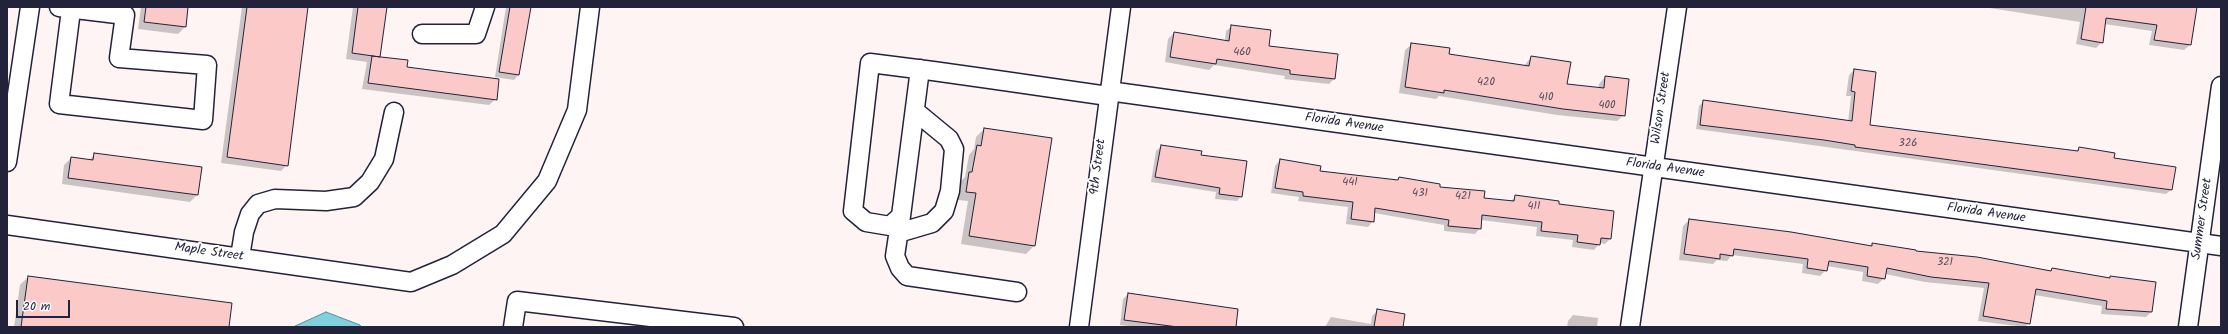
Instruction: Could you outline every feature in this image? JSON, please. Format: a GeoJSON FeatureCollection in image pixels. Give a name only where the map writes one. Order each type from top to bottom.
{"type":"FeatureCollection","features":[{"type":"Feature","properties":{"kind":"street"},"geometry":{"type":"LineString","coordinates":[[7,162],[30,7]]}},
{"type":"Feature","properties":{"kind":"street"},"geometry":{"type":"LineString","coordinates":[[422,34],[476,34],[485,7]]}},
{"type":"Feature","properties":{"kind":"street","name":"Maple Street"},"geometry":{"type":"LineString","coordinates":[[7,225],[411,282],[452,265],[502,234],[547,180],[577,110],[590,7]]}},
{"type":"Feature","properties":{"kind":"street","name":"9th Street"},"geometry":{"type":"LineString","coordinates":[[1079,327],[1121,7]]}},
{"type":"Feature","properties":{"kind":"street","name":"Wilson Street"},"geometry":{"type":"LineString","coordinates":[[1630,327],[1677,7]]}},
{"type":"Feature","properties":{"kind":"street"},"geometry":{"type":"LineString","coordinates":[[65,8],[125,15],[119,58],[207,65],[203,120],[59,104],[65,8]]}},
{"type":"Feature","properties":{"kind":"street","name":"Florida Avenue"},"geometry":{"type":"LineString","coordinates":[[900,225],[890,226],[866,222],[853,212],[870,63],[1653,167],[2221,246]]}},
{"type":"Feature","properties":{"kind":"street"},"geometry":{"type":"LineString","coordinates":[[920,69],[895,256],[900,268],[907,276],[1017,292]]}},
{"type":"Feature","properties":{"kind":"street","name":"Summer Street"},"geometry":{"type":"LineString","coordinates":[[2188,327],[2221,86]]}},
{"type":"Feature","properties":{"kind":"street"},"geometry":{"type":"LineString","coordinates":[[900,225],[932,223],[944,211],[950,191],[954,149],[949,139],[915,111]]}},
{"type":"Feature","properties":{"kind":"street"},"geometry":{"type":"LineString","coordinates":[[240,258],[244,232],[250,214],[258,204],[275,200],[326,201],[354,197],[370,182],[384,158],[394,112]]}},
{"type":"Feature","properties":{"kind":"street"},"geometry":{"type":"LineString","coordinates":[[513,327],[516,301],[734,327]]}},
{"type":"Feature","properties":{"kind":"water"},"geometry":{"type":"Polygon","coordinates":[[[326,312],[360,325],[361,327],[293,327],[326,312]]]}},
{"type":"Feature","properties":{"kind":"building"},"geometry":{"type":"Polygon","coordinates":[[[146,7],[188,7],[186,27],[144,22],[146,7]]]}},
{"type":"Feature","properties":{"kind":"building"},"geometry":{"type":"Polygon","coordinates":[[[247,7],[308,7],[288,166],[227,157],[247,7]]]}},
{"type":"Feature","properties":{"kind":"building"},"geometry":{"type":"Polygon","coordinates":[[[358,7],[387,7],[380,57],[352,53],[358,7]]]}},
{"type":"Feature","properties":{"kind":"building"},"geometry":{"type":"Polygon","coordinates":[[[510,7],[531,7],[519,75],[499,72],[510,7]]]}},
{"type":"Feature","properties":{"kind":"building"},"geometry":{"type":"Polygon","coordinates":[[[2086,7],[2197,7],[2191,45],[2154,40],[2157,25],[2106,18],[2103,43],[2081,39],[2086,7]]]}},
{"type":"Feature","properties":{"kind":"building"},"geometry":{"type":"Polygon","coordinates":[[[1231,25],[1271,30],[1269,46],[1338,54],[1335,79],[1290,74],[1290,70],[1217,59],[1216,64],[1170,57],[1174,32],[1229,41],[1231,25]]]}},
{"type":"Feature","properties":{"kind":"building"},"geometry":{"type":"Polygon","coordinates":[[[1411,43],[1450,48],[1449,54],[1529,66],[1531,56],[1571,62],[1567,84],[1604,88],[1605,76],[1629,79],[1625,116],[1563,109],[1444,90],[1444,93],[1405,87],[1411,43]]]}},
{"type":"Feature","properties":{"kind":"building"},"geometry":{"type":"Polygon","coordinates":[[[372,56],[408,60],[407,67],[499,79],[497,100],[368,83],[372,56]]]}},
{"type":"Feature","properties":{"kind":"building"},"geometry":{"type":"Polygon","coordinates":[[[1854,69],[1876,72],[1870,125],[2078,151],[2079,147],[2115,153],[2114,158],[2176,167],[2172,190],[1855,147],[1855,145],[1824,140],[1700,125],[1703,100],[1852,121],[1855,92],[1851,91],[1854,69]]]}},
{"type":"Feature","properties":{"kind":"building"},"geometry":{"type":"Polygon","coordinates":[[[984,128],[1052,138],[1035,246],[969,236],[976,193],[966,192],[969,172],[972,172],[977,145],[981,146],[984,128]]]}},
{"type":"Feature","properties":{"kind":"building"},"geometry":{"type":"Polygon","coordinates":[[[1161,145],[1202,151],[1201,155],[1247,161],[1242,197],[1219,194],[1220,188],[1155,177],[1161,145]]]}},
{"type":"Feature","properties":{"kind":"building"},"geometry":{"type":"Polygon","coordinates":[[[94,153],[202,167],[198,195],[68,178],[71,157],[93,160],[94,153]]]}},
{"type":"Feature","properties":{"kind":"building"},"geometry":{"type":"Polygon","coordinates":[[[1280,159],[1321,166],[1320,171],[1398,180],[1399,177],[1440,184],[1440,187],[1485,191],[1484,198],[1514,201],[1515,195],[1559,201],[1559,204],[1614,211],[1611,239],[1601,238],[1600,245],[1577,242],[1578,235],[1541,231],[1542,222],[1482,215],[1481,229],[1448,226],[1449,220],[1375,208],[1374,222],[1351,219],[1353,202],[1303,196],[1303,192],[1275,188],[1280,159]]]}},
{"type":"Feature","properties":{"kind":"building"},"geometry":{"type":"Polygon","coordinates":[[[1689,219],[1791,232],[1872,246],[1872,243],[1916,251],[1977,257],[2051,271],[2052,268],[2110,278],[2110,276],[2156,282],[2152,312],[2106,309],[2107,301],[2036,289],[2030,324],[1983,316],[1989,283],[1931,277],[1887,268],[1885,279],[1867,276],[1868,267],[1829,261],[1827,271],[1807,268],[1808,259],[1734,249],[1733,256],[1720,254],[1720,259],[1684,254],[1689,219]]]}},
{"type":"Feature","properties":{"kind":"building"},"geometry":{"type":"Polygon","coordinates":[[[28,276],[232,303],[229,327],[21,327],[28,276]]]}},
{"type":"Feature","properties":{"kind":"building"},"geometry":{"type":"Polygon","coordinates":[[[1128,293],[1238,309],[1236,327],[1178,327],[1124,320],[1128,293]]]}},
{"type":"Feature","properties":{"kind":"building"},"geometry":{"type":"Polygon","coordinates":[[[1377,309],[1405,314],[1403,327],[1374,327],[1377,309]]]}}]}
